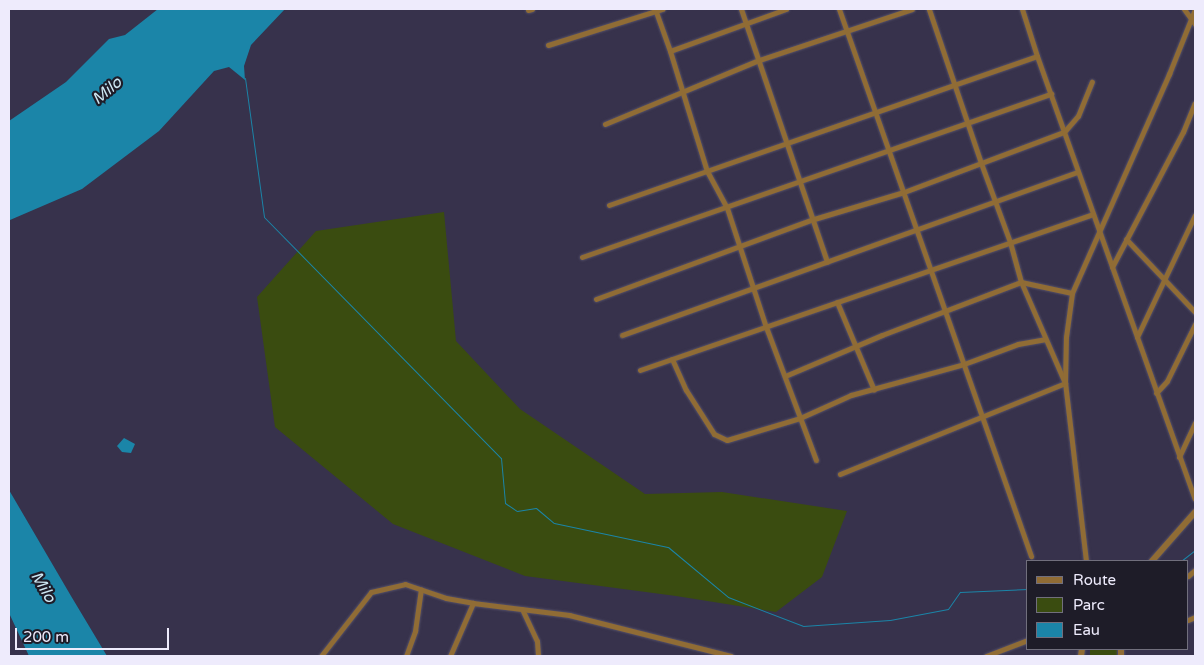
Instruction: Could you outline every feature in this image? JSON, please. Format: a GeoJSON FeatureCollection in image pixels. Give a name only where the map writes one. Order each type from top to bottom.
{"type":"FeatureCollection","features":[{"type":"Feature","properties":{"kind":"street"},"geometry":{"type":"LineString","coordinates":[[548,46],[658,9],[707,171],[727,208],[766,326],[816,460]]}},
{"type":"Feature","properties":{"kind":"street"},"geometry":{"type":"LineString","coordinates":[[741,9],[788,142],[827,262]]}},
{"type":"Feature","properties":{"kind":"street"},"geometry":{"type":"LineString","coordinates":[[670,51],[786,9]]}},
{"type":"Feature","properties":{"kind":"street"},"geometry":{"type":"LineString","coordinates":[[839,9],[1031,556]]}},
{"type":"Feature","properties":{"kind":"street"},"geometry":{"type":"LineString","coordinates":[[605,124],[759,60],[912,9]]}},
{"type":"Feature","properties":{"kind":"street"},"geometry":{"type":"LineString","coordinates":[[929,9],[967,124],[1010,242],[1022,282],[1065,383]]}},
{"type":"Feature","properties":{"kind":"street"},"geometry":{"type":"LineString","coordinates":[[1030,9],[1024,12],[1037,56],[1195,499]]}},
{"type":"Feature","properties":{"kind":"street"},"geometry":{"type":"LineString","coordinates":[[1184,9],[1190,20],[1195,24]]}},
{"type":"Feature","properties":{"kind":"street"},"geometry":{"type":"LineString","coordinates":[[1086,560],[1065,383],[1066,337],[1072,293],[1169,74],[1195,9]]}},
{"type":"Feature","properties":{"kind":"street"},"geometry":{"type":"LineString","coordinates":[[609,205],[1037,56]]}},
{"type":"Feature","properties":{"kind":"street"},"geometry":{"type":"LineString","coordinates":[[596,299],[814,219],[904,192],[1064,132],[1078,116],[1092,82]]}},
{"type":"Feature","properties":{"kind":"street"},"geometry":{"type":"LineString","coordinates":[[582,257],[1051,94]]}},
{"type":"Feature","properties":{"kind":"street"},"geometry":{"type":"LineString","coordinates":[[1112,267],[1195,106]]}},
{"type":"Feature","properties":{"kind":"street"},"geometry":{"type":"LineString","coordinates":[[622,335],[1078,172]]}},
{"type":"Feature","properties":{"kind":"street"},"geometry":{"type":"LineString","coordinates":[[640,370],[1093,214]]}},
{"type":"Feature","properties":{"kind":"street"},"geometry":{"type":"LineString","coordinates":[[1137,337],[1195,215]]}},
{"type":"Feature","properties":{"kind":"street"},"geometry":{"type":"LineString","coordinates":[[1126,239],[1195,312]]}},
{"type":"Feature","properties":{"kind":"street"},"geometry":{"type":"LineString","coordinates":[[784,376],[1022,282],[1072,293]]}},
{"type":"Feature","properties":{"kind":"street"},"geometry":{"type":"LineString","coordinates":[[837,302],[874,390]]}},
{"type":"Feature","properties":{"kind":"street"},"geometry":{"type":"LineString","coordinates":[[1156,393],[1167,381],[1195,324]]}},
{"type":"Feature","properties":{"kind":"street"},"geometry":{"type":"LineString","coordinates":[[672,359],[686,390],[714,434],[727,440],[800,418],[852,396],[964,364],[1018,344],[1045,339]]}},
{"type":"Feature","properties":{"kind":"street"},"geometry":{"type":"LineString","coordinates":[[840,474],[983,418],[1065,383]]}},
{"type":"Feature","properties":{"kind":"street"},"geometry":{"type":"LineString","coordinates":[[1179,458],[1195,423]]}},
{"type":"Feature","properties":{"kind":"street"},"geometry":{"type":"LineString","coordinates":[[1153,560],[1195,512]]}},
{"type":"Feature","properties":{"kind":"street"},"geometry":{"type":"LineString","coordinates":[[321,656],[371,592],[405,584],[446,598],[588,620],[731,656]]}},
{"type":"Feature","properties":{"kind":"street"},"geometry":{"type":"LineString","coordinates":[[406,656],[415,631],[421,589]]}},
{"type":"Feature","properties":{"kind":"street"},"geometry":{"type":"LineString","coordinates":[[450,656],[473,603]]}},
{"type":"Feature","properties":{"kind":"street"},"geometry":{"type":"LineString","coordinates":[[522,609],[537,641],[538,656]]}},
{"type":"Feature","properties":{"kind":"street"},"geometry":{"type":"LineString","coordinates":[[986,656],[1026,641]]}},
{"type":"Feature","properties":{"kind":"green space"},"geometry":{"type":"Polygon","coordinates":[[[444,212],[456,341],[520,409],[645,494],[722,492],[847,511],[822,577],[776,612],[676,596],[525,576],[393,524],[275,427],[257,297],[316,231],[444,212]]]}},
{"type":"Feature","properties":{"kind":"green space"},"geometry":{"type":"Polygon","coordinates":[[[1090,650],[1117,650],[1117,656],[1090,656],[1090,650]]]}},
{"type":"Feature","properties":{"kind":"water","name":"Milo"},"geometry":{"type":"Polygon","coordinates":[[[158,9],[285,9],[251,45],[244,66],[245,80],[229,67],[214,71],[159,131],[82,189],[10,220],[9,223],[9,121],[66,82],[109,39],[125,35],[158,9]]]}},
{"type":"Feature","properties":{"kind":"water"},"geometry":{"type":"Polygon","coordinates":[[[124,438],[135,444],[131,453],[122,452],[117,446],[124,438]]]}},
{"type":"Feature","properties":{"kind":"water","name":"Milo"},"geometry":{"type":"Polygon","coordinates":[[[9,490],[107,656],[29,656],[9,613],[9,490]]]}},
{"type":"Feature","properties":{"kind":"waterway"},"geometry":{"type":"LineString","coordinates":[[245,78],[264,217],[501,458],[505,503],[517,511],[536,508],[554,523],[668,547],[728,597],[803,626],[890,620],[948,609],[960,592],[1026,589]]}},
{"type":"Feature","properties":{"kind":"waterway"},"geometry":{"type":"LineString","coordinates":[[1182,560],[1195,550]]}}]}
